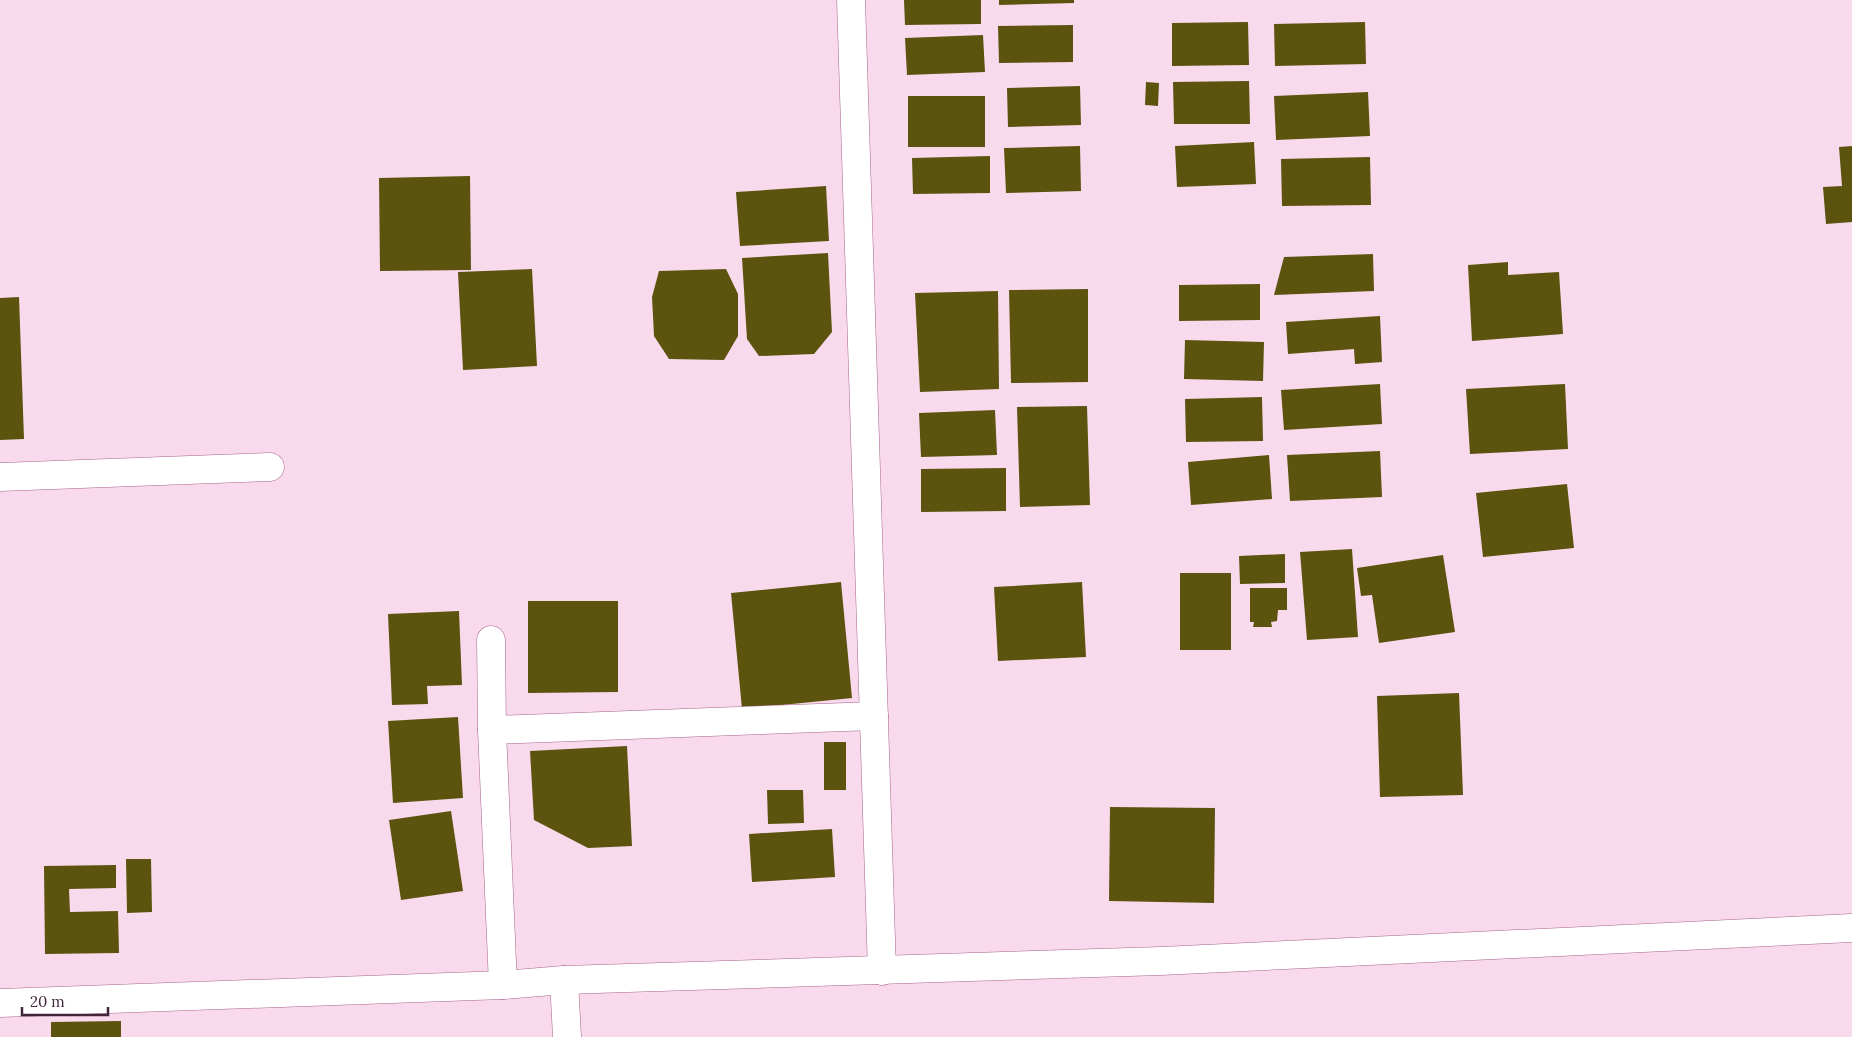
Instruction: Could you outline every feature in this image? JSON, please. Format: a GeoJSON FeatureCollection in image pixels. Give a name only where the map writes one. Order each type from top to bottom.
{"type":"FeatureCollection","features":[{"type":"Feature","properties":{"kind":"street"},"geometry":{"type":"LineString","coordinates":[[851,0],[882,971]]}},
{"type":"Feature","properties":{"kind":"street"},"geometry":{"type":"LineString","coordinates":[[0,477],[270,467]]}},
{"type":"Feature","properties":{"kind":"street"},"geometry":{"type":"LineString","coordinates":[[491,640],[492,730],[504,985]]}},
{"type":"Feature","properties":{"kind":"street"},"geometry":{"type":"LineString","coordinates":[[492,730],[874,716]]}},
{"type":"Feature","properties":{"kind":"street"},"geometry":{"type":"LineString","coordinates":[[0,1003],[504,985],[564,980],[1161,961],[1852,928]]}},
{"type":"Feature","properties":{"kind":"street"},"geometry":{"type":"LineString","coordinates":[[564,980],[566,1037]]}},
{"type":"Feature","properties":{"kind":"building"},"geometry":{"type":"Polygon","coordinates":[[[904,0],[981,0],[981,24],[905,25],[904,0]]]}},
{"type":"Feature","properties":{"kind":"building"},"geometry":{"type":"Polygon","coordinates":[[[999,0],[1074,0],[1074,3],[999,5],[999,0]]]}},
{"type":"Feature","properties":{"kind":"building"},"geometry":{"type":"Polygon","coordinates":[[[1248,22],[1249,65],[1172,66],[1172,23],[1248,22]]]}},
{"type":"Feature","properties":{"kind":"building"},"geometry":{"type":"Polygon","coordinates":[[[1365,22],[1366,64],[1275,66],[1274,24],[1365,22]]]}},
{"type":"Feature","properties":{"kind":"building"},"geometry":{"type":"Polygon","coordinates":[[[1073,25],[1073,62],[999,63],[998,26],[1073,25]]]}},
{"type":"Feature","properties":{"kind":"building"},"geometry":{"type":"Polygon","coordinates":[[[983,35],[985,72],[907,75],[905,38],[983,35]]]}},
{"type":"Feature","properties":{"kind":"building"},"geometry":{"type":"Polygon","coordinates":[[[1249,81],[1250,124],[1174,124],[1173,82],[1249,81]]]}},
{"type":"Feature","properties":{"kind":"building"},"geometry":{"type":"Polygon","coordinates":[[[1146,82],[1159,83],[1158,106],[1145,105],[1146,82]]]}},
{"type":"Feature","properties":{"kind":"building"},"geometry":{"type":"Polygon","coordinates":[[[1080,86],[1081,125],[1008,127],[1007,88],[1080,86]]]}},
{"type":"Feature","properties":{"kind":"building"},"geometry":{"type":"Polygon","coordinates":[[[1368,92],[1370,136],[1276,140],[1274,96],[1368,92]]]}},
{"type":"Feature","properties":{"kind":"building"},"geometry":{"type":"Polygon","coordinates":[[[908,96],[985,96],[985,147],[908,147],[908,96]]]}},
{"type":"Feature","properties":{"kind":"building"},"geometry":{"type":"Polygon","coordinates":[[[1254,142],[1256,184],[1177,187],[1175,146],[1254,142]]]}},
{"type":"Feature","properties":{"kind":"building"},"geometry":{"type":"Polygon","coordinates":[[[1080,146],[1081,191],[1006,193],[1004,148],[1080,146]]]}},
{"type":"Feature","properties":{"kind":"building"},"geometry":{"type":"Polygon","coordinates":[[[1852,146],[1852,222],[1826,224],[1823,187],[1842,186],[1839,147],[1852,146]]]}},
{"type":"Feature","properties":{"kind":"building"},"geometry":{"type":"Polygon","coordinates":[[[990,156],[990,193],[913,194],[912,158],[990,156]]]}},
{"type":"Feature","properties":{"kind":"building"},"geometry":{"type":"Polygon","coordinates":[[[1370,157],[1371,205],[1282,206],[1281,159],[1370,157]]]}},
{"type":"Feature","properties":{"kind":"building"},"geometry":{"type":"Polygon","coordinates":[[[470,176],[471,270],[380,271],[379,178],[470,176]]]}},
{"type":"Feature","properties":{"kind":"building"},"geometry":{"type":"Polygon","coordinates":[[[826,186],[829,241],[740,246],[736,192],[826,186]]]}},
{"type":"Feature","properties":{"kind":"building"},"geometry":{"type":"Polygon","coordinates":[[[828,253],[832,332],[814,354],[759,356],[747,339],[742,258],[828,253]]]}},
{"type":"Feature","properties":{"kind":"building"},"geometry":{"type":"Polygon","coordinates":[[[1373,254],[1374,291],[1274,295],[1284,257],[1373,254]]]}},
{"type":"Feature","properties":{"kind":"building"},"geometry":{"type":"Polygon","coordinates":[[[1508,262],[1508,275],[1559,272],[1563,334],[1472,341],[1468,265],[1508,262]]]}},
{"type":"Feature","properties":{"kind":"building"},"geometry":{"type":"Polygon","coordinates":[[[532,269],[537,366],[463,370],[458,272],[532,269]]]}},
{"type":"Feature","properties":{"kind":"building"},"geometry":{"type":"Polygon","coordinates":[[[726,269],[738,294],[738,336],[724,360],[669,359],[654,336],[652,297],[659,271],[726,269]]]}},
{"type":"Feature","properties":{"kind":"building"},"geometry":{"type":"Polygon","coordinates":[[[1260,284],[1260,320],[1179,321],[1179,285],[1260,284]]]}},
{"type":"Feature","properties":{"kind":"building"},"geometry":{"type":"Polygon","coordinates":[[[1088,289],[1088,382],[1011,383],[1009,290],[1088,289]]]}},
{"type":"Feature","properties":{"kind":"building"},"geometry":{"type":"Polygon","coordinates":[[[998,291],[999,389],[920,392],[915,293],[998,291]]]}},
{"type":"Feature","properties":{"kind":"building"},"geometry":{"type":"Polygon","coordinates":[[[19,297],[24,439],[0,440],[0,298],[19,297]]]}},
{"type":"Feature","properties":{"kind":"building"},"geometry":{"type":"Polygon","coordinates":[[[1380,316],[1382,362],[1355,364],[1354,349],[1288,354],[1286,322],[1380,316]]]}},
{"type":"Feature","properties":{"kind":"building"},"geometry":{"type":"Polygon","coordinates":[[[1185,340],[1264,342],[1263,381],[1184,379],[1185,340]]]}},
{"type":"Feature","properties":{"kind":"building"},"geometry":{"type":"Polygon","coordinates":[[[1380,384],[1382,424],[1284,430],[1281,390],[1380,384]]]}},
{"type":"Feature","properties":{"kind":"building"},"geometry":{"type":"Polygon","coordinates":[[[1565,384],[1568,449],[1470,454],[1466,389],[1565,384]]]}},
{"type":"Feature","properties":{"kind":"building"},"geometry":{"type":"Polygon","coordinates":[[[1262,397],[1263,441],[1186,442],[1185,399],[1262,397]]]}},
{"type":"Feature","properties":{"kind":"building"},"geometry":{"type":"Polygon","coordinates":[[[1087,406],[1090,505],[1020,507],[1017,407],[1087,406]]]}},
{"type":"Feature","properties":{"kind":"building"},"geometry":{"type":"Polygon","coordinates":[[[995,410],[997,455],[921,457],[919,413],[995,410]]]}},
{"type":"Feature","properties":{"kind":"building"},"geometry":{"type":"Polygon","coordinates":[[[1380,451],[1382,497],[1290,501],[1287,455],[1380,451]]]}},
{"type":"Feature","properties":{"kind":"building"},"geometry":{"type":"Polygon","coordinates":[[[1269,455],[1272,499],[1191,505],[1188,462],[1269,455]]]}},
{"type":"Feature","properties":{"kind":"building"},"geometry":{"type":"Polygon","coordinates":[[[1006,468],[1006,511],[921,512],[921,469],[1006,468]]]}},
{"type":"Feature","properties":{"kind":"building"},"geometry":{"type":"Polygon","coordinates":[[[1567,484],[1574,548],[1483,557],[1476,493],[1567,484]]]}},
{"type":"Feature","properties":{"kind":"building"},"geometry":{"type":"Polygon","coordinates":[[[1352,549],[1358,637],[1307,640],[1300,552],[1352,549]]]}},
{"type":"Feature","properties":{"kind":"building"},"geometry":{"type":"Polygon","coordinates":[[[1285,554],[1285,583],[1240,584],[1239,556],[1285,554]]]}},
{"type":"Feature","properties":{"kind":"building"},"geometry":{"type":"Polygon","coordinates":[[[1443,555],[1455,632],[1379,643],[1372,595],[1361,596],[1357,568],[1443,555]]]}},
{"type":"Feature","properties":{"kind":"building"},"geometry":{"type":"Polygon","coordinates":[[[1180,573],[1231,573],[1231,650],[1180,650],[1180,573]]]}},
{"type":"Feature","properties":{"kind":"building"},"geometry":{"type":"Polygon","coordinates":[[[841,582],[852,698],[742,709],[731,593],[841,582]]]}},
{"type":"Feature","properties":{"kind":"building"},"geometry":{"type":"Polygon","coordinates":[[[1082,582],[1086,657],[998,661],[994,587],[1082,582]]]}},
{"type":"Feature","properties":{"kind":"building"},"geometry":{"type":"Polygon","coordinates":[[[1250,588],[1287,588],[1287,610],[1278,610],[1277,621],[1271,622],[1272,627],[1253,627],[1254,622],[1250,622],[1250,588]]]}},
{"type":"Feature","properties":{"kind":"building"},"geometry":{"type":"Polygon","coordinates":[[[528,601],[618,601],[618,692],[528,693],[528,601]]]}},
{"type":"Feature","properties":{"kind":"building"},"geometry":{"type":"Polygon","coordinates":[[[459,611],[462,685],[427,686],[428,704],[392,705],[388,614],[459,611]]]}},
{"type":"Feature","properties":{"kind":"building"},"geometry":{"type":"Polygon","coordinates":[[[1459,693],[1463,795],[1380,797],[1377,696],[1459,693]]]}},
{"type":"Feature","properties":{"kind":"building"},"geometry":{"type":"Polygon","coordinates":[[[458,717],[463,798],[393,803],[388,721],[458,717]]]}},
{"type":"Feature","properties":{"kind":"building"},"geometry":{"type":"Polygon","coordinates":[[[824,742],[846,742],[846,790],[824,790],[824,742]]]}},
{"type":"Feature","properties":{"kind":"building"},"geometry":{"type":"Polygon","coordinates":[[[627,746],[632,846],[588,848],[534,820],[530,751],[627,746]]]}},
{"type":"Feature","properties":{"kind":"building"},"geometry":{"type":"Polygon","coordinates":[[[767,790],[803,790],[804,823],[768,824],[767,790]]]}},
{"type":"Feature","properties":{"kind":"building"},"geometry":{"type":"Polygon","coordinates":[[[1110,807],[1215,808],[1214,903],[1109,901],[1110,807]]]}},
{"type":"Feature","properties":{"kind":"building"},"geometry":{"type":"Polygon","coordinates":[[[451,811],[463,891],[401,900],[389,820],[451,811]]]}},
{"type":"Feature","properties":{"kind":"building"},"geometry":{"type":"Polygon","coordinates":[[[832,829],[835,877],[752,882],[749,834],[832,829]]]}},
{"type":"Feature","properties":{"kind":"building"},"geometry":{"type":"Polygon","coordinates":[[[126,859],[151,859],[152,912],[127,913],[126,859]]]}},
{"type":"Feature","properties":{"kind":"building"},"geometry":{"type":"Polygon","coordinates":[[[116,865],[116,888],[69,889],[70,912],[118,911],[119,953],[45,954],[44,866],[116,865]]]}},
{"type":"Feature","properties":{"kind":"building"},"geometry":{"type":"Polygon","coordinates":[[[121,1021],[121,1037],[51,1037],[51,1022],[121,1021]]]}}]}
